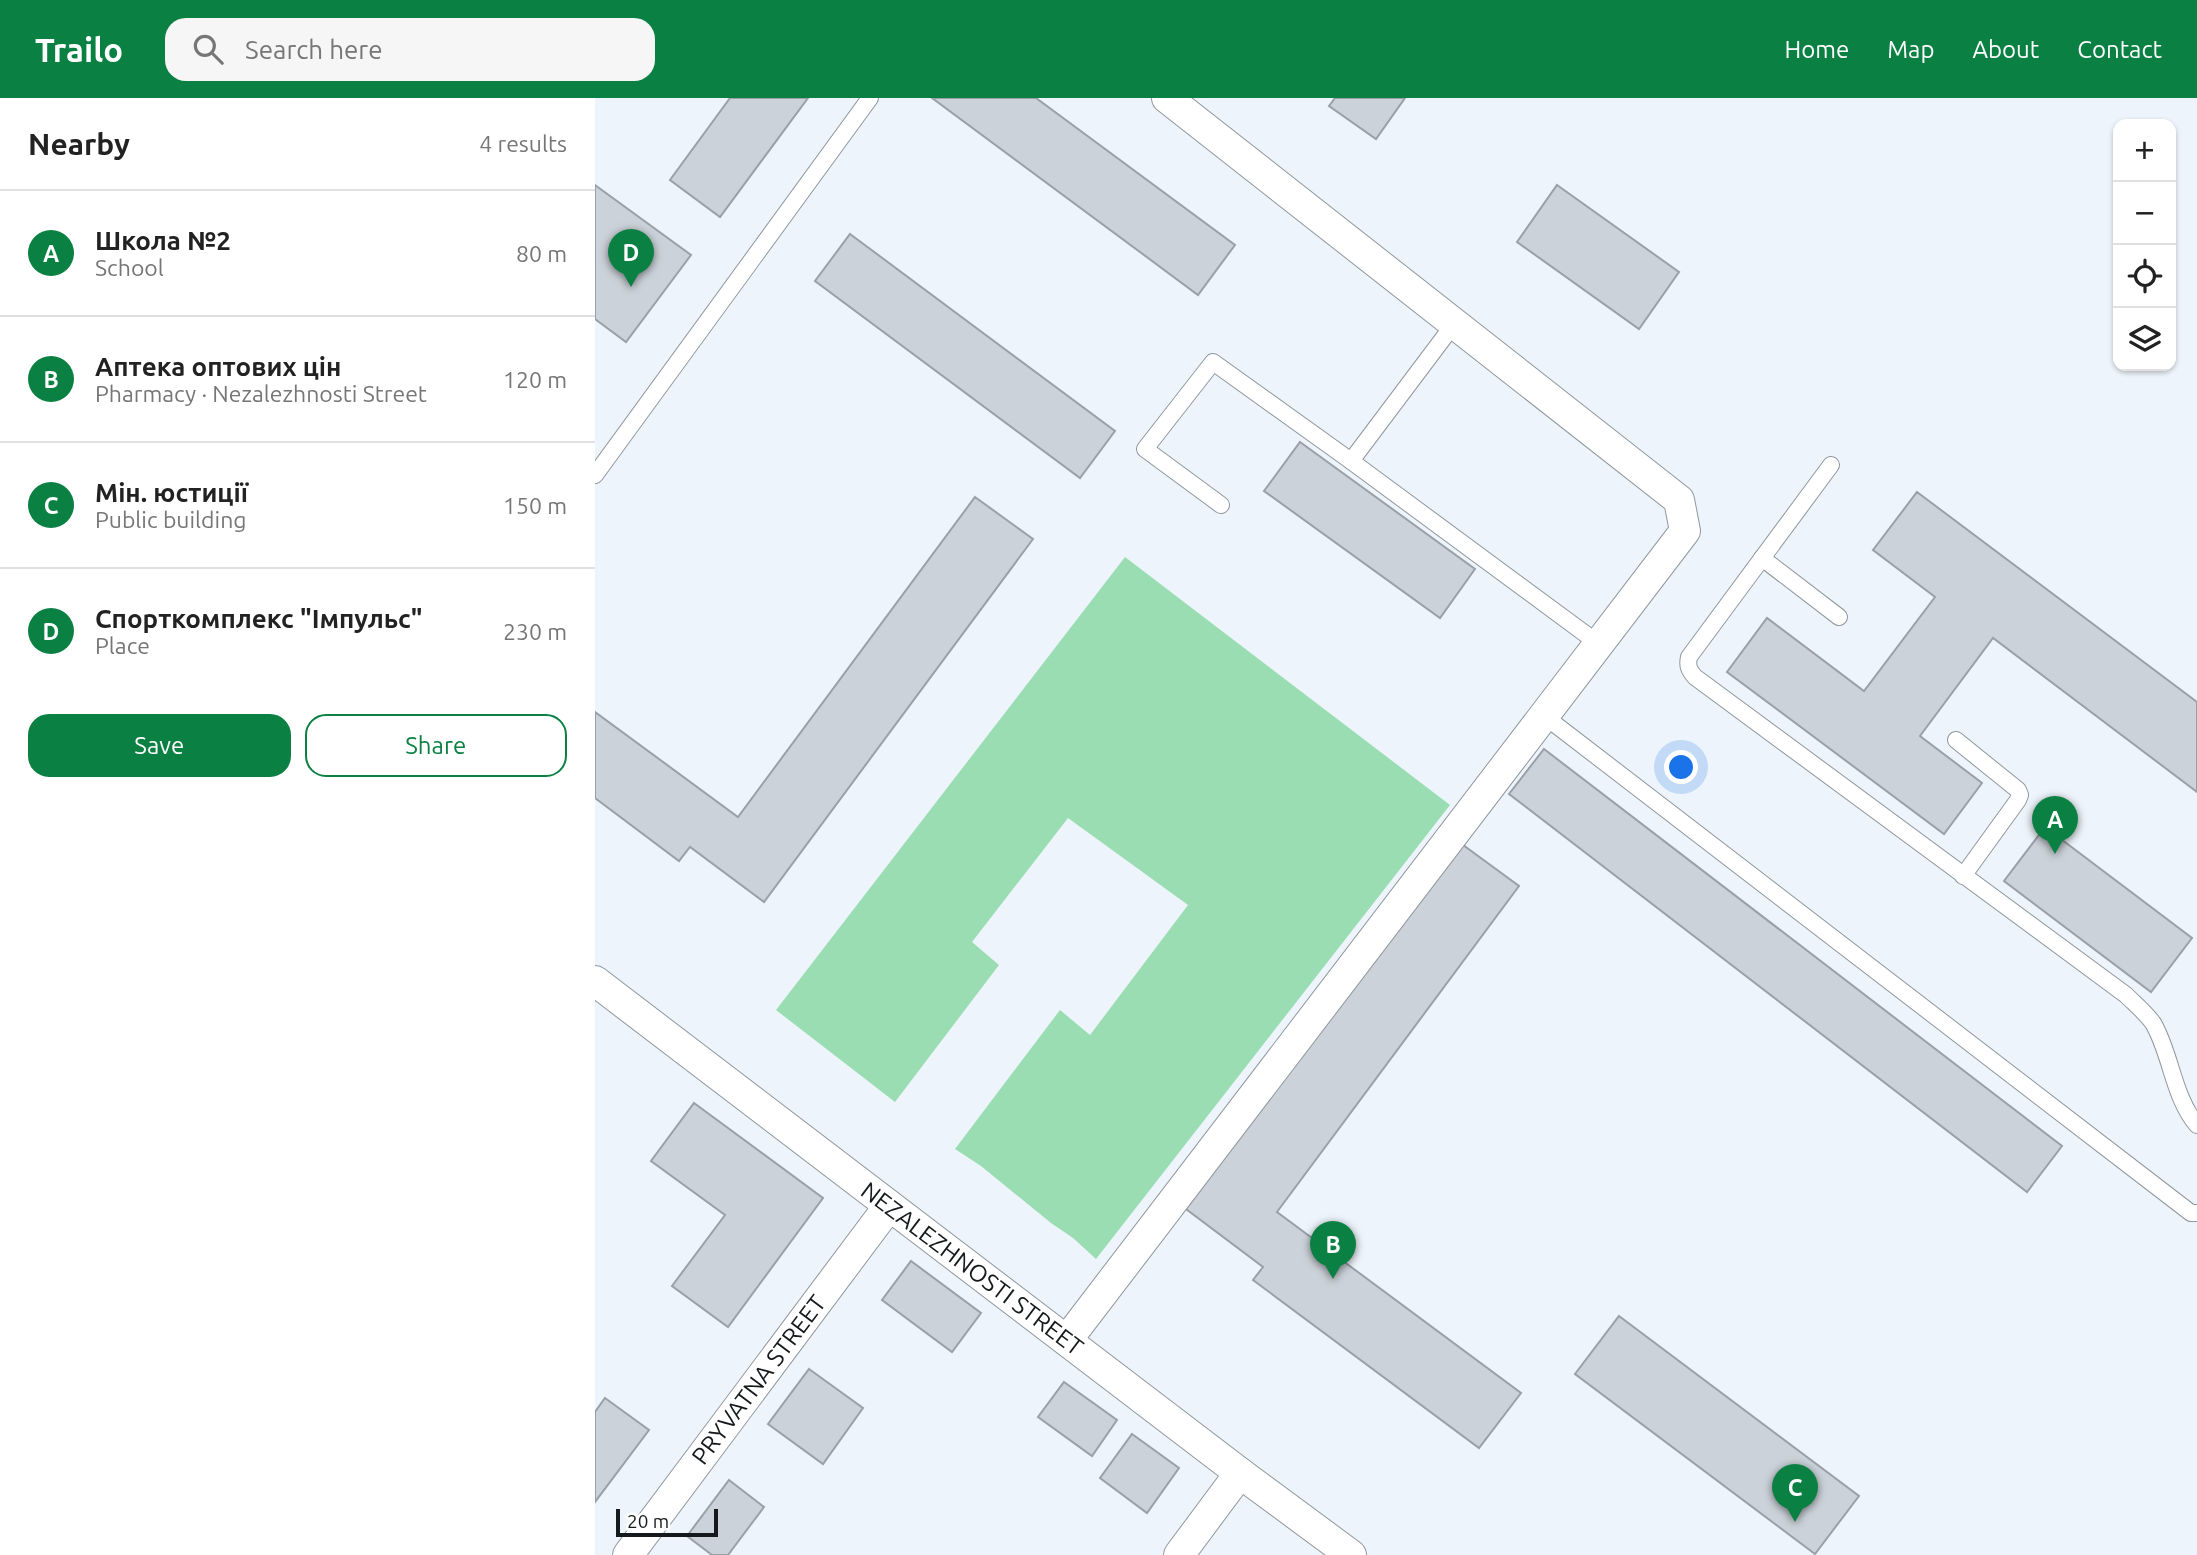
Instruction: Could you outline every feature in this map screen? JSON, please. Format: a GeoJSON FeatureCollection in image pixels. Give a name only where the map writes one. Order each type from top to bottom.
{"type":"FeatureCollection","features":[{"type":"Feature","properties":{"kind":"street"},"geometry":{"type":"LineString","coordinates":[[1067,1340],[1685,531],[1679,500],[1167,98]]}},
{"type":"Feature","properties":{"kind":"street","name":"NEZALEZHNOSTI STREET"},"geometry":{"type":"LineString","coordinates":[[595,981],[1351,1555]]}},
{"type":"Feature","properties":{"kind":"street","name":"PRYVATNA STREET"},"geometry":{"type":"LineString","coordinates":[[628,1555],[890,1206]]}},
{"type":"Feature","properties":{"kind":"street"},"geometry":{"type":"LineString","coordinates":[[1179,1555],[1240,1473]]}},
{"type":"Feature","properties":{"kind":"lane"},"geometry":{"type":"LineString","coordinates":[[595,475],[870,98]]}},
{"type":"Feature","properties":{"kind":"lane"},"geometry":{"type":"LineString","coordinates":[[1351,461],[1454,324]]}},
{"type":"Feature","properties":{"kind":"lane"},"geometry":{"type":"LineString","coordinates":[[1221,505],[1145,449],[1213,362],[1599,644]]}},
{"type":"Feature","properties":{"kind":"lane"},"geometry":{"type":"LineString","coordinates":[[1831,465],[1689,657],[1689,670],[2126,995],[2154,1025],[2182,1099],[2197,1125]]}},
{"type":"Feature","properties":{"kind":"lane"},"geometry":{"type":"LineString","coordinates":[[1762,558],[1839,617]]}},
{"type":"Feature","properties":{"kind":"lane"},"geometry":{"type":"LineString","coordinates":[[1543,715],[2191,1213],[2197,1213]]}},
{"type":"Feature","properties":{"kind":"lane"},"geometry":{"type":"LineString","coordinates":[[1956,740],[2018,790],[2020,795],[1963,876]]}},
{"type":"Feature","properties":{"kind":"green space"},"geometry":{"type":"Polygon","coordinates":[[[1125,557],[1450,805],[1096,1259],[981,1166],[955,1149],[1060,1010],[1090,1035],[1188,905],[1068,818],[972,942],[999,965],[895,1102],[776,1010],[1125,557]]]}},
{"type":"Feature","properties":{"kind":"building"},"geometry":{"type":"Polygon","coordinates":[[[730,98],[808,98],[720,217],[670,180],[730,98]]]}},
{"type":"Feature","properties":{"kind":"building"},"geometry":{"type":"Polygon","coordinates":[[[932,98],[1036,98],[1235,245],[1198,295],[932,98]]]}},
{"type":"Feature","properties":{"kind":"building"},"geometry":{"type":"Polygon","coordinates":[[[1335,98],[1405,98],[1376,139],[1329,106],[1335,98]]]}},
{"type":"Feature","properties":{"kind":"building"},"geometry":{"type":"Polygon","coordinates":[[[595,185],[691,255],[626,342],[595,319],[595,185]]]}},
{"type":"Feature","properties":{"kind":"building"},"geometry":{"type":"Polygon","coordinates":[[[1557,185],[1679,272],[1639,329],[1517,242],[1557,185]]]}},
{"type":"Feature","properties":{"kind":"building"},"geometry":{"type":"Polygon","coordinates":[[[850,234],[1115,431],[1080,478],[815,281],[850,234]]]}},
{"type":"Feature","properties":{"kind":"building"},"geometry":{"type":"Polygon","coordinates":[[[1300,442],[1475,569],[1440,618],[1264,491],[1300,442]]]}},
{"type":"Feature","properties":{"kind":"building"},"geometry":{"type":"Polygon","coordinates":[[[1917,492],[2197,702],[2197,792],[1993,638],[1920,736],[1982,783],[1944,834],[1727,672],[1767,618],[1864,691],[1935,597],[1873,550],[1917,492]]]}},
{"type":"Feature","properties":{"kind":"building"},"geometry":{"type":"Polygon","coordinates":[[[975,497],[1033,539],[764,902],[690,847],[679,861],[595,798],[595,712],[738,817],[975,497]]]}},
{"type":"Feature","properties":{"kind":"building"},"geometry":{"type":"Polygon","coordinates":[[[1544,749],[2062,1146],[2027,1192],[1509,794],[1544,749]]]}},
{"type":"Feature","properties":{"kind":"building"},"geometry":{"type":"Polygon","coordinates":[[[2045,827],[2192,938],[2151,992],[2004,881],[2045,827]]]}},
{"type":"Feature","properties":{"kind":"building"},"geometry":{"type":"Polygon","coordinates":[[[1459,842],[1519,886],[1277,1212],[1521,1393],[1479,1448],[1253,1280],[1263,1267],[1186,1209],[1459,842]]]}},
{"type":"Feature","properties":{"kind":"building"},"geometry":{"type":"Polygon","coordinates":[[[694,1103],[823,1198],[728,1327],[672,1286],[725,1215],[651,1161],[694,1103]]]}},
{"type":"Feature","properties":{"kind":"building"},"geometry":{"type":"Polygon","coordinates":[[[911,1261],[981,1313],[952,1352],[882,1300],[911,1261]]]}},
{"type":"Feature","properties":{"kind":"building"},"geometry":{"type":"Polygon","coordinates":[[[1619,1316],[1859,1496],[1815,1554],[1575,1374],[1619,1316]]]}},
{"type":"Feature","properties":{"kind":"building"},"geometry":{"type":"Polygon","coordinates":[[[809,1369],[863,1408],[823,1464],[768,1424],[809,1369]]]}},
{"type":"Feature","properties":{"kind":"building"},"geometry":{"type":"Polygon","coordinates":[[[1064,1382],[1117,1420],[1092,1456],[1038,1417],[1064,1382]]]}},
{"type":"Feature","properties":{"kind":"building"},"geometry":{"type":"Polygon","coordinates":[[[605,1398],[649,1430],[595,1502],[595,1412],[605,1398]]]}},
{"type":"Feature","properties":{"kind":"building"},"geometry":{"type":"Polygon","coordinates":[[[1132,1434],[1179,1468],[1147,1513],[1100,1478],[1132,1434]]]}},
{"type":"Feature","properties":{"kind":"building"},"geometry":{"type":"Polygon","coordinates":[[[729,1480],[764,1507],[728,1555],[712,1555],[687,1536],[729,1480]]]}},
{"type":"Feature","properties":{"kind":"place","name":"Спорткомплекс \"Імпульс\""},"geometry":{"type":"Point","coordinates":[631,287]}},
{"type":"Feature","properties":{"kind":"place","name":"Школа №2"},"geometry":{"type":"Point","coordinates":[2055,854]}},
{"type":"Feature","properties":{"kind":"place","name":"Аптека оптових цін"},"geometry":{"type":"Point","coordinates":[1333,1279]}},
{"type":"Feature","properties":{"kind":"place","name":"Мін. юстиції"},"geometry":{"type":"Point","coordinates":[1795,1522]}}]}
